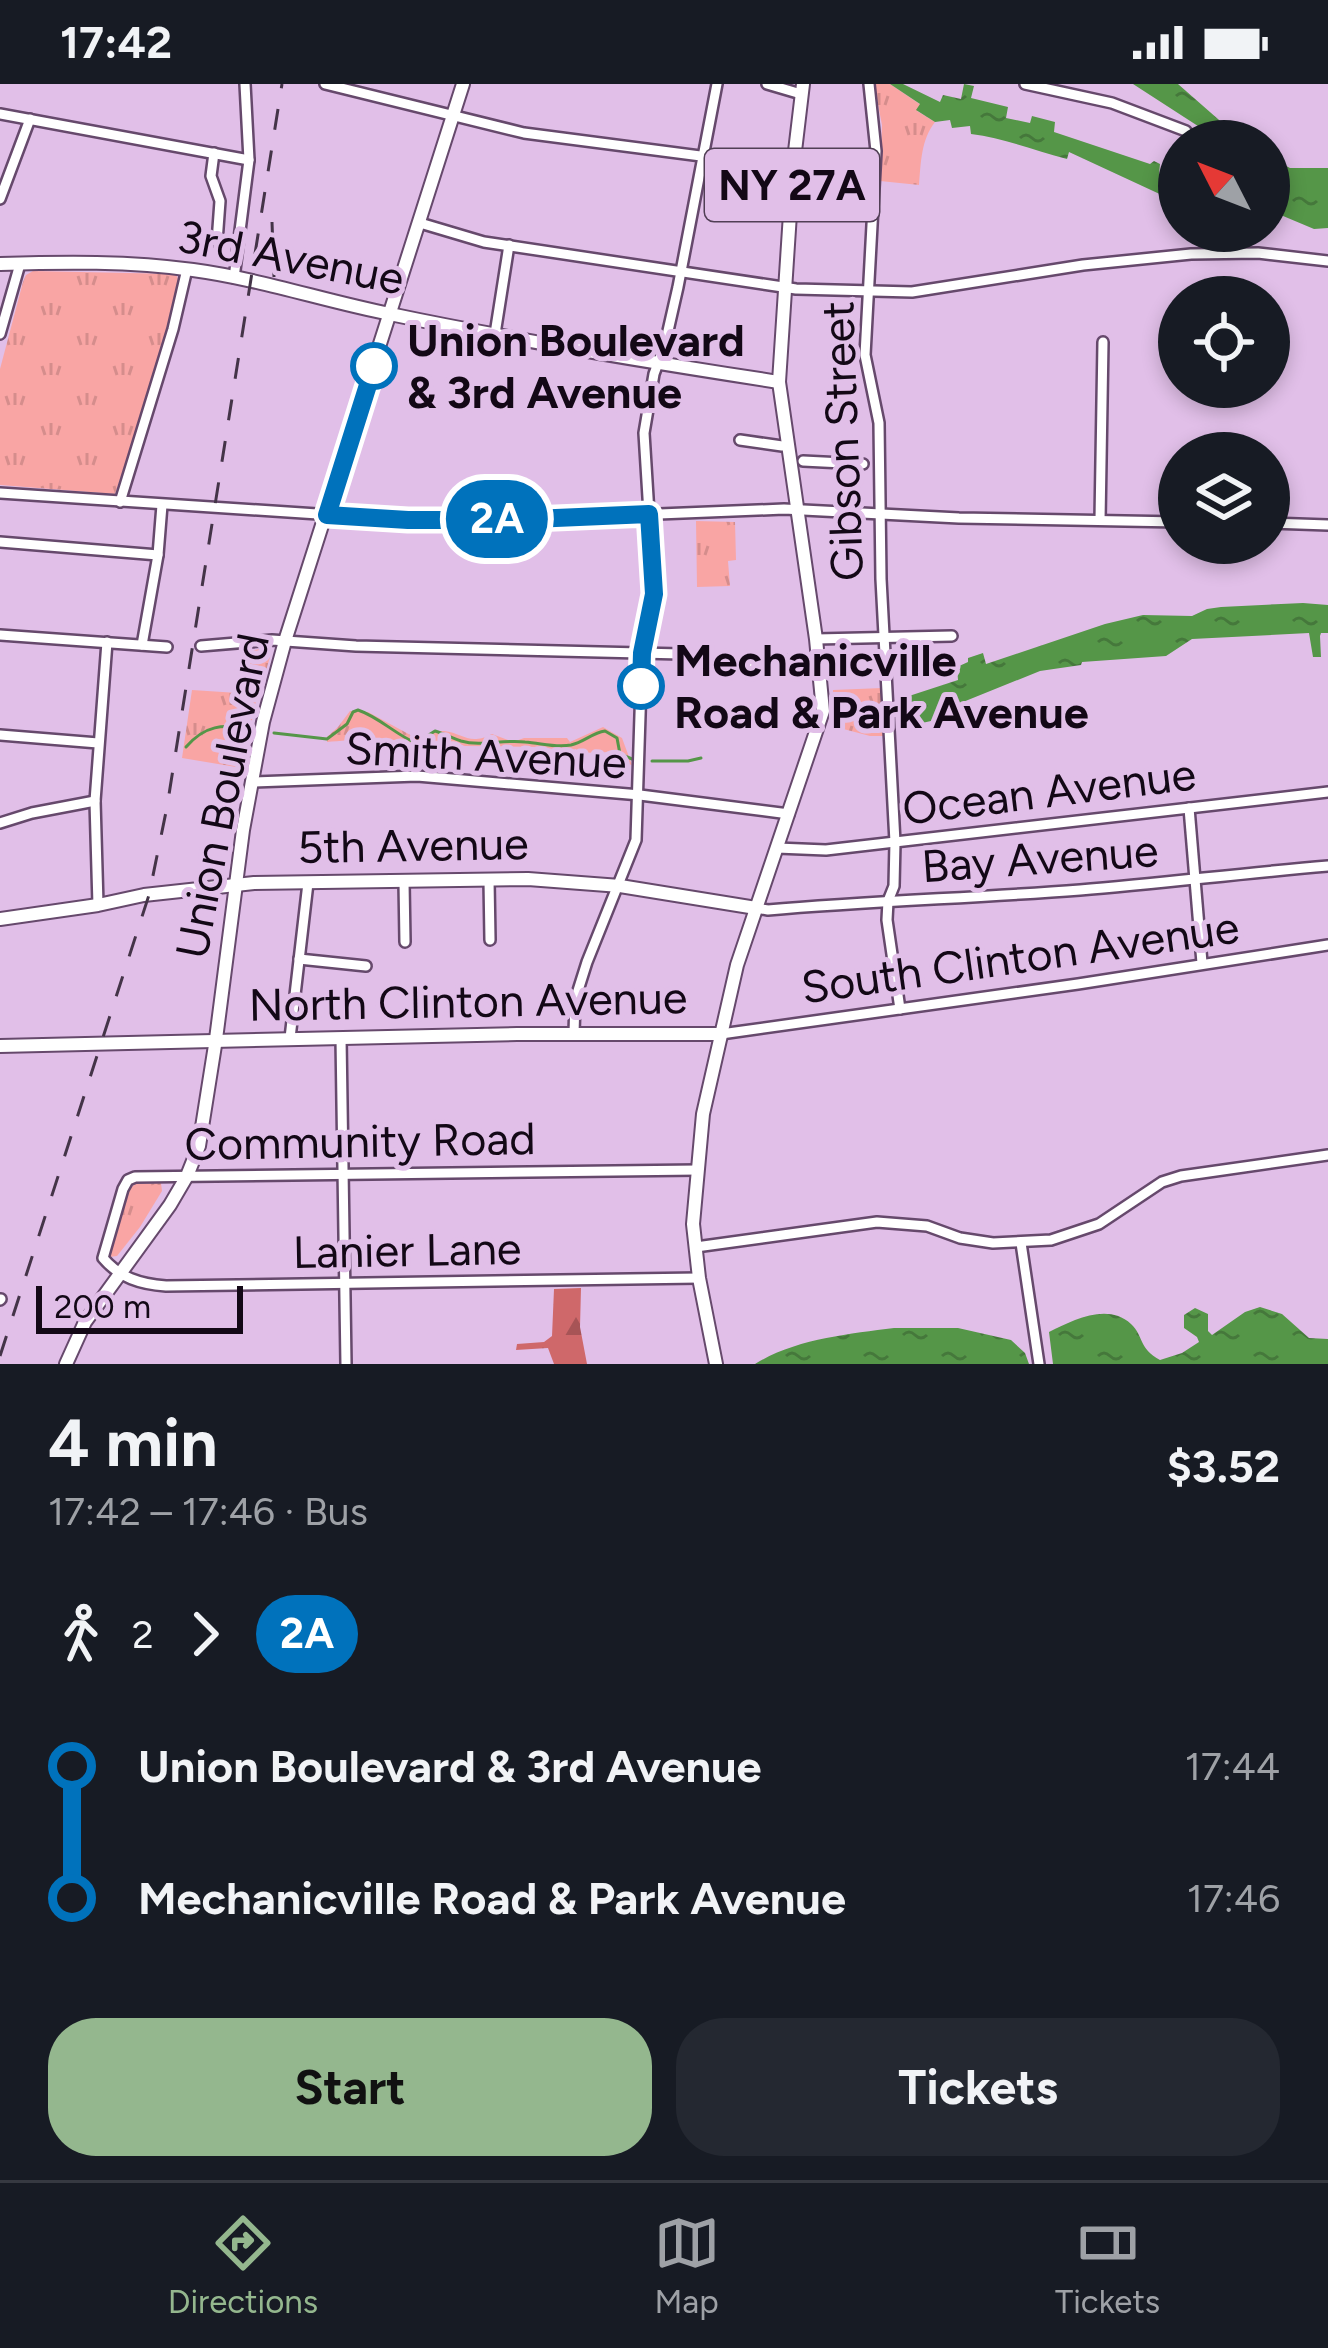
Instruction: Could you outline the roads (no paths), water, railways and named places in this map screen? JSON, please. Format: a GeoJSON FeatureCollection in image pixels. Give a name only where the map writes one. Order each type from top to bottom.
{"type":"FeatureCollection","features":[{"type":"Feature","properties":{"kind":"main road","name":"Union Boulevard"},"geometry":{"type":"LineString","coordinates":[[67,1364],[85,1322],[170,1205],[199,1146],[263,722],[463,84]]}},
{"type":"Feature","properties":{"kind":"main road","name":"NY 27A"},"geometry":{"type":"LineString","coordinates":[[716,1364],[693,1224],[703,1114],[737,964],[824,711],[779,382],[802,89]]}},
{"type":"Feature","properties":{"kind":"main road","name":"3rd Avenue"},"geometry":{"type":"LineString","coordinates":[[0,264],[187,269],[391,315],[779,382]]}},
{"type":"Feature","properties":{"kind":"main road","name":"5th Avenue"},"geometry":{"type":"LineString","coordinates":[[0,920],[144,895],[254,883],[552,879],[756,908]]}},
{"type":"Feature","properties":{"kind":"main road","name":"North Clinton Avenue"},"geometry":{"type":"LineString","coordinates":[[0,1046],[721,1034]]}},
{"type":"Feature","properties":{"kind":"street"},"geometry":{"type":"LineString","coordinates":[[234,278],[249,160],[245,84]]}},
{"type":"Feature","properties":{"kind":"street"},"geometry":{"type":"LineString","coordinates":[[325,84],[524,133],[793,168]]}},
{"type":"Feature","properties":{"kind":"street"},"geometry":{"type":"LineString","coordinates":[[574,1034],[575,1000],[587,962],[636,840],[642,653],[654,594],[644,433],[717,84]]}},
{"type":"Feature","properties":{"kind":"street"},"geometry":{"type":"LineString","coordinates":[[766,84],[802,89]]}},
{"type":"Feature","properties":{"kind":"street","name":"Gibson Street"},"geometry":{"type":"LineString","coordinates":[[869,84],[876,151],[865,355],[880,423],[878,514],[896,842],[887,920],[899,1009]]}},
{"type":"Feature","properties":{"kind":"street"},"geometry":{"type":"LineString","coordinates":[[1025,84],[1158,120]]}},
{"type":"Feature","properties":{"kind":"street"},"geometry":{"type":"LineString","coordinates":[[0,114],[249,160]]}},
{"type":"Feature","properties":{"kind":"street"},"geometry":{"type":"LineString","coordinates":[[0,200],[30,119]]}},
{"type":"Feature","properties":{"kind":"street"},"geometry":{"type":"LineString","coordinates":[[214,153],[211,176],[219,196],[218,242]]}},
{"type":"Feature","properties":{"kind":"street"},"geometry":{"type":"LineString","coordinates":[[420,223],[484,242],[786,287],[867,291],[912,292],[1083,265],[1191,254],[1258,253],[1328,261]]}},
{"type":"Feature","properties":{"kind":"street"},"geometry":{"type":"LineString","coordinates":[[495,334],[509,245]]}},
{"type":"Feature","properties":{"kind":"street"},"geometry":{"type":"LineString","coordinates":[[1,326],[20,264]]}},
{"type":"Feature","properties":{"kind":"street"},"geometry":{"type":"LineString","coordinates":[[120,502],[187,269]]}},
{"type":"Feature","properties":{"kind":"street"},"geometry":{"type":"LineString","coordinates":[[1100,520],[1103,342]]}},
{"type":"Feature","properties":{"kind":"street"},"geometry":{"type":"LineString","coordinates":[[740,440],[782,446]]}},
{"type":"Feature","properties":{"kind":"street"},"geometry":{"type":"LineString","coordinates":[[803,461],[863,464]]}},
{"type":"Feature","properties":{"kind":"street"},"geometry":{"type":"LineString","coordinates":[[0,493],[408,520],[797,509],[1158,521]]}},
{"type":"Feature","properties":{"kind":"street"},"geometry":{"type":"LineString","coordinates":[[142,646],[162,505]]}},
{"type":"Feature","properties":{"kind":"street"},"geometry":{"type":"LineString","coordinates":[[1290,524],[1328,525]]}},
{"type":"Feature","properties":{"kind":"street"},"geometry":{"type":"LineString","coordinates":[[0,542],[158,555]]}},
{"type":"Feature","properties":{"kind":"street"},"geometry":{"type":"LineString","coordinates":[[0,634],[167,647]]}},
{"type":"Feature","properties":{"kind":"street"},"geometry":{"type":"LineString","coordinates":[[816,639],[952,636]]}},
{"type":"Feature","properties":{"kind":"street"},"geometry":{"type":"LineString","coordinates":[[201,646],[285,640],[681,654]]}},
{"type":"Feature","properties":{"kind":"street"},"geometry":{"type":"LineString","coordinates":[[98,905],[95,801],[107,642]]}},
{"type":"Feature","properties":{"kind":"street"},"geometry":{"type":"LineString","coordinates":[[751,672],[757,660],[819,662]]}},
{"type":"Feature","properties":{"kind":"street"},"geometry":{"type":"LineString","coordinates":[[0,735],[98,743]]}},
{"type":"Feature","properties":{"kind":"street","name":"Smith Avenue"},"geometry":{"type":"LineString","coordinates":[[251,782],[417,776],[640,795],[788,814]]}},
{"type":"Feature","properties":{"kind":"street","name":"Ocean Avenue"},"geometry":{"type":"LineString","coordinates":[[777,848],[826,850],[1328,792]]}},
{"type":"Feature","properties":{"kind":"street"},"geometry":{"type":"LineString","coordinates":[[0,823],[95,801]]}},
{"type":"Feature","properties":{"kind":"street"},"geometry":{"type":"LineString","coordinates":[[1189,808],[1202,964]]}},
{"type":"Feature","properties":{"kind":"street","name":"Bay Avenue"},"geometry":{"type":"LineString","coordinates":[[756,908],[1194,880],[1328,866]]}},
{"type":"Feature","properties":{"kind":"street"},"geometry":{"type":"LineString","coordinates":[[489,880],[490,940]]}},
{"type":"Feature","properties":{"kind":"street"},"geometry":{"type":"LineString","coordinates":[[404,882],[406,942]]}},
{"type":"Feature","properties":{"kind":"street"},"geometry":{"type":"LineString","coordinates":[[290,1038],[308,884]]}},
{"type":"Feature","properties":{"kind":"street","name":"South Clinton Avenue"},"geometry":{"type":"LineString","coordinates":[[721,1034],[1328,945]]}},
{"type":"Feature","properties":{"kind":"street"},"geometry":{"type":"LineString","coordinates":[[299,959],[366,966]]}},
{"type":"Feature","properties":{"kind":"street"},"geometry":{"type":"LineString","coordinates":[[341,1038],[346,1364]]}},
{"type":"Feature","properties":{"kind":"street"},"geometry":{"type":"LineString","coordinates":[[696,1247],[894,1222],[961,1238],[1021,1244],[1051,1240],[1082,1232],[1116,1215],[1162,1182],[1181,1176],[1328,1155]]}},
{"type":"Feature","properties":{"kind":"street","name":"Community Road"},"geometry":{"type":"LineString","coordinates":[[119,1273],[103,1258],[103,1252],[128,1180],[698,1170]]}},
{"type":"Feature","properties":{"kind":"street"},"geometry":{"type":"LineString","coordinates":[[1021,1244],[1040,1364]]}},
{"type":"Feature","properties":{"kind":"street","name":"Lanier Lane"},"geometry":{"type":"LineString","coordinates":[[119,1273],[141,1285],[166,1286],[699,1278]]}},
{"type":"Feature","properties":{"kind":"water"},"geometry":{"type":"Polygon","coordinates":[[[890,84],[903,84],[940,102],[943,95],[961,99],[964,84],[974,86],[971,98],[1008,107],[1006,118],[1030,123],[1032,116],[1055,122],[1054,132],[1158,163],[1158,193],[1069,152],[1067,159],[971,134],[970,126],[952,128],[950,120],[935,122],[916,110],[920,104],[890,84]]]}},
{"type":"Feature","properties":{"kind":"water"},"geometry":{"type":"Polygon","coordinates":[[[1133,84],[1178,84],[1219,120],[1189,120],[1133,84]]]}},
{"type":"Feature","properties":{"kind":"water"},"geometry":{"type":"Polygon","coordinates":[[[1290,168],[1328,168],[1328,228],[1314,229],[1290,219],[1290,168]]]}},
{"type":"Feature","properties":{"kind":"water"},"geometry":{"type":"Polygon","coordinates":[[[1328,605],[1328,633],[1320,636],[1321,657],[1313,657],[1309,633],[1192,639],[1166,656],[1082,662],[1040,671],[963,702],[962,713],[904,727],[909,696],[958,680],[957,667],[983,653],[986,664],[1143,615],[1192,616],[1221,607],[1328,605]]]}},
{"type":"Feature","properties":{"kind":"water"},"geometry":{"type":"Polygon","coordinates":[[[1260,1307],[1282,1314],[1309,1338],[1328,1339],[1328,1364],[1053,1364],[1049,1332],[1101,1314],[1131,1324],[1148,1351],[1160,1360],[1182,1353],[1199,1342],[1184,1328],[1184,1315],[1195,1308],[1208,1314],[1212,1335],[1260,1307]]]}},
{"type":"Feature","properties":{"kind":"water"},"geometry":{"type":"Polygon","coordinates":[[[894,1328],[958,1328],[1011,1340],[1029,1364],[755,1364],[804,1343],[894,1328]]]}},
{"type":"Feature","properties":{"kind":"waterway"},"geometry":{"type":"LineString","coordinates":[[274,733],[327,739],[358,710],[416,743],[435,731],[469,743],[565,746],[605,731],[617,738],[620,754],[632,759]]}},
{"type":"Feature","properties":{"kind":"waterway"},"geometry":{"type":"LineString","coordinates":[[186,747],[215,728],[248,729]]}},
{"type":"Feature","properties":{"kind":"waterway"},"geometry":{"type":"LineString","coordinates":[[652,761],[701,758]]}},
{"type":"Feature","properties":{"kind":"railway"},"geometry":{"type":"LineString","coordinates":[[0,1356],[149,895],[282,84]]}},
{"type":"Feature","properties":{"kind":"railway"},"geometry":{"type":"LineString","coordinates":[[272,222],[274,277]]}},
{"type":"Feature","properties":{"kind":"place","name":"Union Boulevard & 3rd Avenue"},"geometry":{"type":"Point","coordinates":[374,366]}},
{"type":"Feature","properties":{"kind":"place","name":"Mechanicville Road & Park Avenue"},"geometry":{"type":"Point","coordinates":[641,686]}}]}
